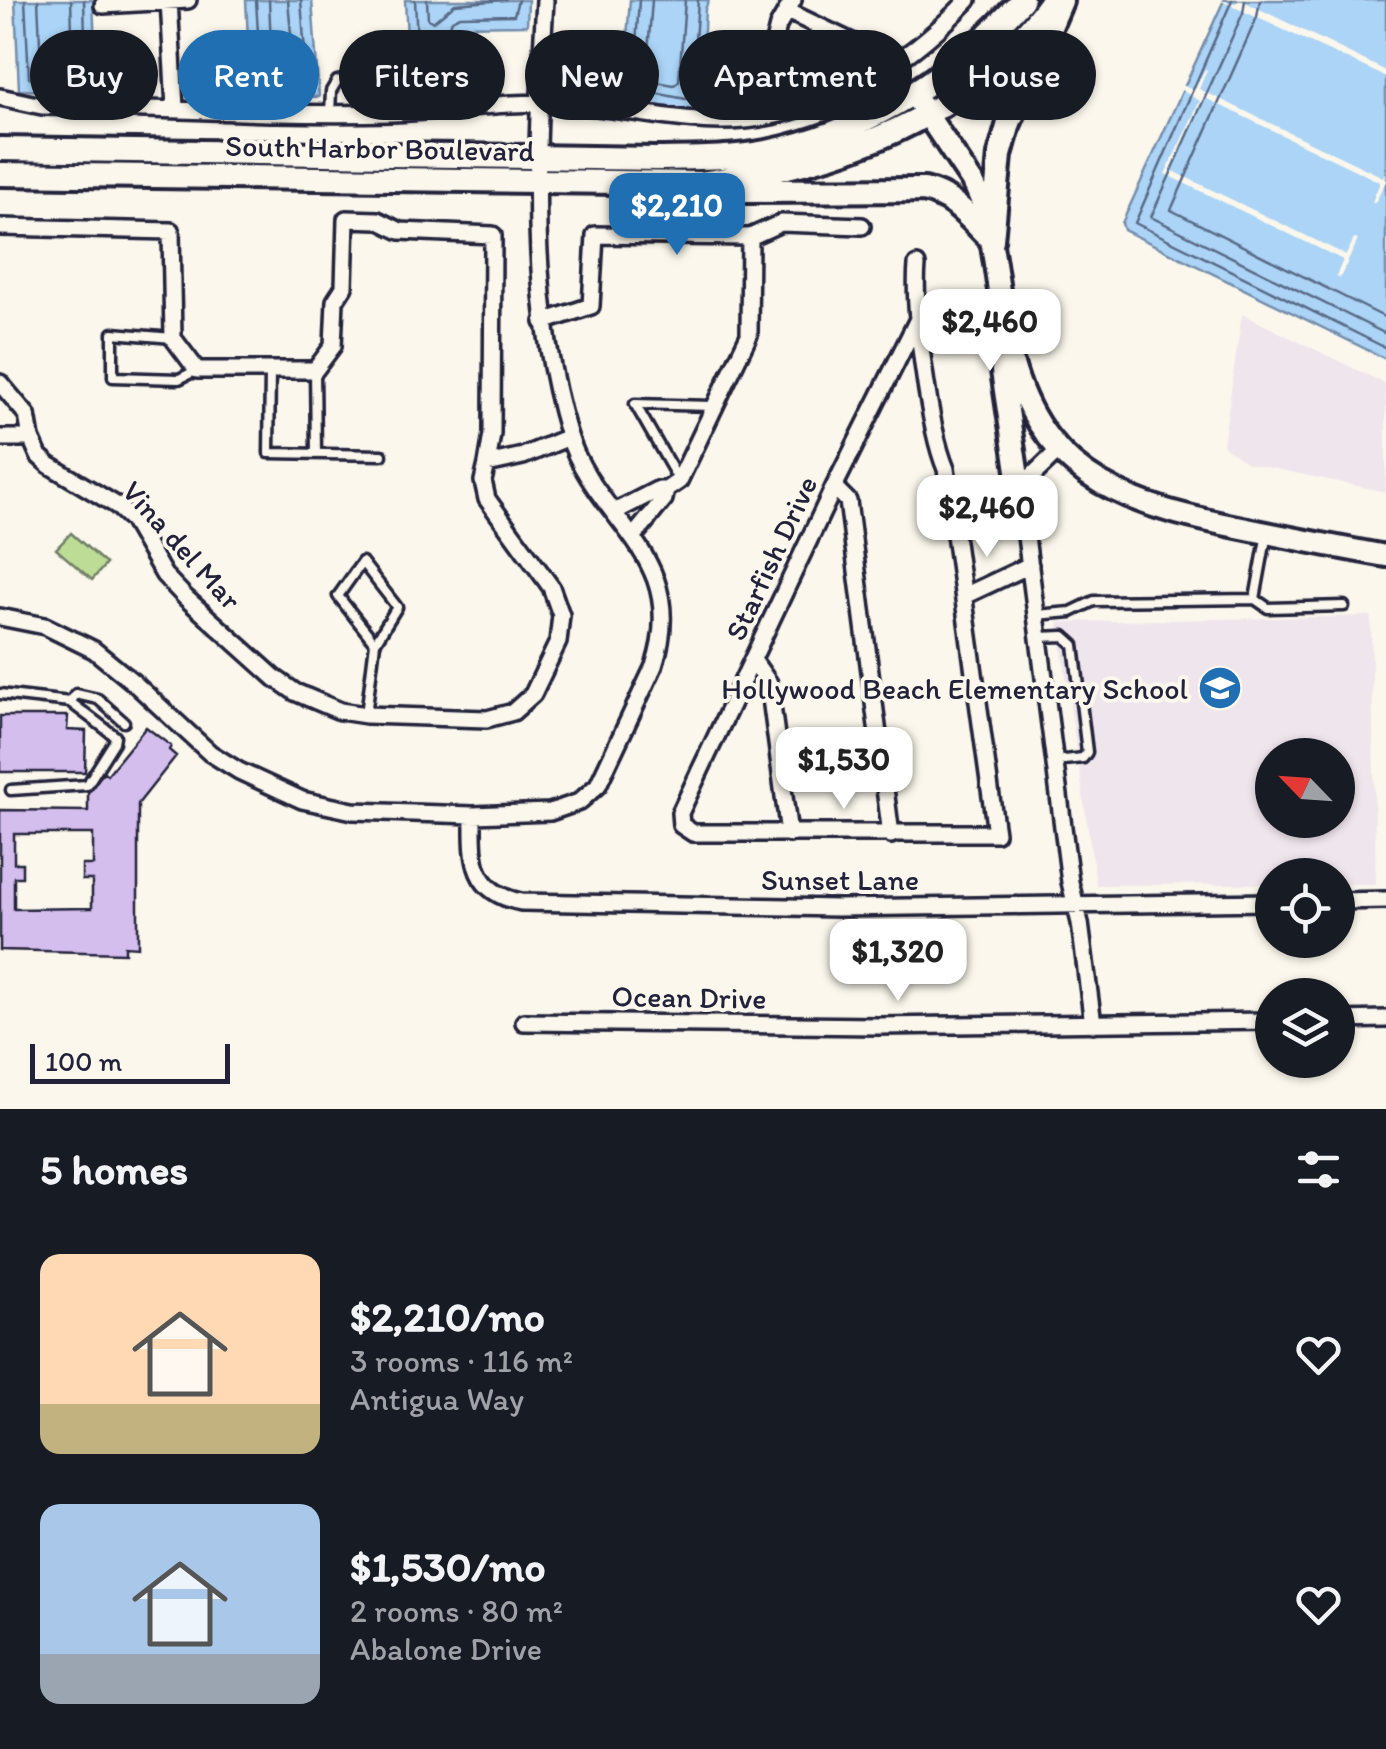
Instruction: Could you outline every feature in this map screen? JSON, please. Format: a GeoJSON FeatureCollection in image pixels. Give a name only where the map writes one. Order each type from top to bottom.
{"type":"FeatureCollection","features":[{"type":"Feature","properties":{"kind":"main road"},"geometry":{"type":"LineString","coordinates":[[921,104],[1022,0]]}},
{"type":"Feature","properties":{"kind":"main road"},"geometry":{"type":"LineString","coordinates":[[921,104],[1001,58],[1052,0]]}},
{"type":"Feature","properties":{"kind":"main road"},"geometry":{"type":"LineString","coordinates":[[992,240],[1000,155],[1008,123],[1061,0]]}},
{"type":"Feature","properties":{"kind":"main road","name":"South Harbor Boulevard"},"geometry":{"type":"LineString","coordinates":[[0,149],[724,157],[782,149],[921,104]]}},
{"type":"Feature","properties":{"kind":"main road","name":"South Harbor Boulevard"},"geometry":{"type":"LineString","coordinates":[[0,174],[701,182],[758,175],[826,159],[899,130],[921,104]]}},
{"type":"Feature","properties":{"kind":"main road"},"geometry":{"type":"LineString","coordinates":[[701,182],[748,191],[924,190],[960,205],[992,240]]}},
{"type":"Feature","properties":{"kind":"street"},"geometry":{"type":"LineString","coordinates":[[170,0],[175,108]]}},
{"type":"Feature","properties":{"kind":"street"},"geometry":{"type":"LineString","coordinates":[[103,5],[188,0]]}},
{"type":"Feature","properties":{"kind":"street"},"geometry":{"type":"LineString","coordinates":[[544,30],[545,0]]}},
{"type":"Feature","properties":{"kind":"street"},"geometry":{"type":"LineString","coordinates":[[912,53],[968,0]]}},
{"type":"Feature","properties":{"kind":"street"},"geometry":{"type":"LineString","coordinates":[[779,30],[790,5],[836,30]]}},
{"type":"Feature","properties":{"kind":"street"},"geometry":{"type":"LineString","coordinates":[[0,97],[42,106],[339,113]]}},
{"type":"Feature","properties":{"kind":"street"},"geometry":{"type":"LineString","coordinates":[[921,104],[975,186],[992,240],[1015,369],[1026,400],[1060,450],[1105,487],[1162,511],[1386,556]]}},
{"type":"Feature","properties":{"kind":"street"},"geometry":{"type":"LineString","coordinates":[[0,617],[45,626],[94,650],[210,753],[268,787],[322,806],[353,811],[550,812],[578,802],[598,785],[660,648],[663,609],[659,588],[634,536],[614,512],[569,437],[543,322],[540,120]]}},
{"type":"Feature","properties":{"kind":"street"},"geometry":{"type":"LineString","coordinates":[[683,120],[723,120]]}},
{"type":"Feature","properties":{"kind":"street","name":"Vina del Mar"},"geometry":{"type":"LineString","coordinates":[[0,384],[26,415],[39,456],[49,466],[116,505],[132,520],[175,587],[276,678],[317,703],[366,715],[499,717],[525,703],[558,642],[561,615],[551,588],[487,499],[482,481],[492,434],[493,235],[400,230],[378,220],[346,219],[344,287],[335,301],[333,346],[315,370]]}},
{"type":"Feature","properties":{"kind":"street"},"geometry":{"type":"LineString","coordinates":[[543,322],[591,306],[594,235],[750,236],[781,223],[862,226]]}},
{"type":"Feature","properties":{"kind":"street"},"geometry":{"type":"LineString","coordinates":[[0,227],[171,231],[173,338],[196,370],[315,370]]}},
{"type":"Feature","properties":{"kind":"street"},"geometry":{"type":"LineString","coordinates":[[614,512],[664,500],[716,406],[748,335],[750,236]]}},
{"type":"Feature","properties":{"kind":"street"},"geometry":{"type":"LineString","coordinates":[[753,660],[768,683],[788,834],[996,833],[946,469],[937,447],[915,288],[917,264]]}},
{"type":"Feature","properties":{"kind":"street","name":"Starfish Drive"},"geometry":{"type":"LineString","coordinates":[[788,834],[693,833],[681,825],[680,813],[834,486],[920,317]]}},
{"type":"Feature","properties":{"kind":"street"},"geometry":{"type":"LineString","coordinates":[[1007,329],[1002,371],[1093,1024]]}},
{"type":"Feature","properties":{"kind":"street"},"geometry":{"type":"LineString","coordinates":[[487,464],[523,456],[569,437]]}},
{"type":"Feature","properties":{"kind":"street"},"geometry":{"type":"LineString","coordinates":[[0,438],[31,438]]}},
{"type":"Feature","properties":{"kind":"street"},"geometry":{"type":"LineString","coordinates":[[1020,498],[1030,478],[1060,450]]}},
{"type":"Feature","properties":{"kind":"street"},"geometry":{"type":"LineString","coordinates":[[834,486],[848,502],[891,835]]}},
{"type":"Feature","properties":{"kind":"street"},"geometry":{"type":"LineString","coordinates":[[634,536],[652,501]]}},
{"type":"Feature","properties":{"kind":"street"},"geometry":{"type":"LineString","coordinates":[[964,596],[1030,566]]}},
{"type":"Feature","properties":{"kind":"street","name":"Sunset Lane"},"geometry":{"type":"LineString","coordinates":[[472,814],[474,865],[486,885],[506,899],[520,902],[836,908],[1255,902]]}},
{"type":"Feature","properties":{"kind":"street"},"geometry":{"type":"LineString","coordinates":[[1355,901],[1386,900]]}},
{"type":"Feature","properties":{"kind":"street"},"geometry":{"type":"LineString","coordinates":[[1355,1020],[1386,1019]]}},
{"type":"Feature","properties":{"kind":"street","name":"Ocean Drive"},"geometry":{"type":"LineString","coordinates":[[524,1022],[858,1026],[1255,1021]]}},
{"type":"Feature","properties":{"kind":"lane"},"geometry":{"type":"LineString","coordinates":[[330,113],[331,91],[339,80]]}},
{"type":"Feature","properties":{"kind":"lane"},"geometry":{"type":"LineString","coordinates":[[173,338],[113,333],[113,377],[179,379],[196,370]]}},
{"type":"Feature","properties":{"kind":"lane"},"geometry":{"type":"LineString","coordinates":[[270,370],[269,454],[382,455]]}},
{"type":"Feature","properties":{"kind":"lane"},"geometry":{"type":"LineString","coordinates":[[315,370],[316,453]]}},
{"type":"Feature","properties":{"kind":"lane"},"geometry":{"type":"LineString","coordinates":[[672,485],[635,404],[716,406]]}},
{"type":"Feature","properties":{"kind":"lane"},"geometry":{"type":"LineString","coordinates":[[1255,598],[1267,533]]}},
{"type":"Feature","properties":{"kind":"lane"},"geometry":{"type":"LineString","coordinates":[[366,715],[376,643],[397,606],[362,562],[338,596],[376,643]]}},
{"type":"Feature","properties":{"kind":"lane"},"geometry":{"type":"LineString","coordinates":[[1036,615],[1071,612],[1094,601],[1255,598],[1268,608],[1344,606]]}},
{"type":"Feature","properties":{"kind":"lane"},"geometry":{"type":"LineString","coordinates":[[1039,637],[1064,636],[1073,641],[1088,752],[1083,758],[1055,760]]}},
{"type":"Feature","properties":{"kind":"lane"},"geometry":{"type":"LineString","coordinates":[[0,694],[70,702],[114,736],[105,759],[87,785],[12,790]]}},
{"type":"Feature","properties":{"kind":"lane"},"geometry":{"type":"LineString","coordinates":[[70,702],[76,694],[98,699],[124,722]]}},
{"type":"Feature","properties":{"kind":"shaded area"},"geometry":{"type":"Polygon","coordinates":[[[1242,314],[1386,384],[1386,492],[1247,463],[1223,445],[1242,314]]]}},
{"type":"Feature","properties":{"kind":"shaded area","name":"Hollywood Beach Elementary School"},"geometry":{"type":"Polygon","coordinates":[[[1371,616],[1376,884],[1355,884],[1355,858],[1255,858],[1255,884],[1096,885],[1058,622],[1371,616]]]}},
{"type":"Feature","properties":{"kind":"green space"},"geometry":{"type":"Polygon","coordinates":[[[71,533],[106,564],[92,580],[56,549],[71,533]]]}},
{"type":"Feature","properties":{"kind":"water"},"geometry":{"type":"Polygon","coordinates":[[[15,0],[93,0],[94,30],[30,30],[30,90],[19,90],[15,0]]]}},
{"type":"Feature","properties":{"kind":"water"},"geometry":{"type":"Polygon","coordinates":[[[246,0],[312,0],[314,30],[248,30],[246,0]]]}},
{"type":"Feature","properties":{"kind":"water"},"geometry":{"type":"Polygon","coordinates":[[[405,0],[528,0],[527,25],[407,30],[405,0]]]}},
{"type":"Feature","properties":{"kind":"water"},"geometry":{"type":"Polygon","coordinates":[[[630,0],[709,0],[704,30],[679,30],[679,109],[659,106],[659,30],[628,30],[630,0]]]}},
{"type":"Feature","properties":{"kind":"water"},"geometry":{"type":"Polygon","coordinates":[[[1224,0],[1386,0],[1386,359],[1124,230],[1122,223],[1224,0]]]}},
{"type":"Feature","properties":{"kind":"pier"},"geometry":{"type":"Polygon","coordinates":[[[1219,0],[1241,0],[1386,71],[1386,77],[1219,0]]]}},
{"type":"Feature","properties":{"kind":"pier"},"geometry":{"type":"Polygon","coordinates":[[[1205,69],[1199,89],[1383,177],[1386,172],[1386,181],[1375,203],[1372,202],[1380,182],[1205,98],[1171,170],[1346,255],[1354,239],[1358,240],[1340,278],[1336,276],[1343,260],[1165,174],[1200,101],[1178,88],[1180,84],[1194,90],[1205,69]]]}},
{"type":"Feature","properties":{"kind":"building"},"geometry":{"type":"Polygon","coordinates":[[[0,716],[68,716],[67,730],[86,731],[85,772],[0,772],[0,716]]]}},
{"type":"Feature","properties":{"kind":"building"},"geometry":{"type":"Polygon","coordinates":[[[146,727],[171,746],[169,750],[176,756],[138,804],[138,947],[125,946],[125,953],[0,950],[0,810],[88,811],[88,792],[104,772],[107,775],[146,727]],[[14,834],[14,863],[22,863],[22,877],[14,877],[14,909],[92,908],[92,880],[82,880],[82,865],[93,865],[93,834],[14,834]]]}},
{"type":"Feature","properties":{"kind":"place","name":"Hollywood Beach Elementary School"},"geometry":{"type":"Point","coordinates":[1220,688]}}]}
